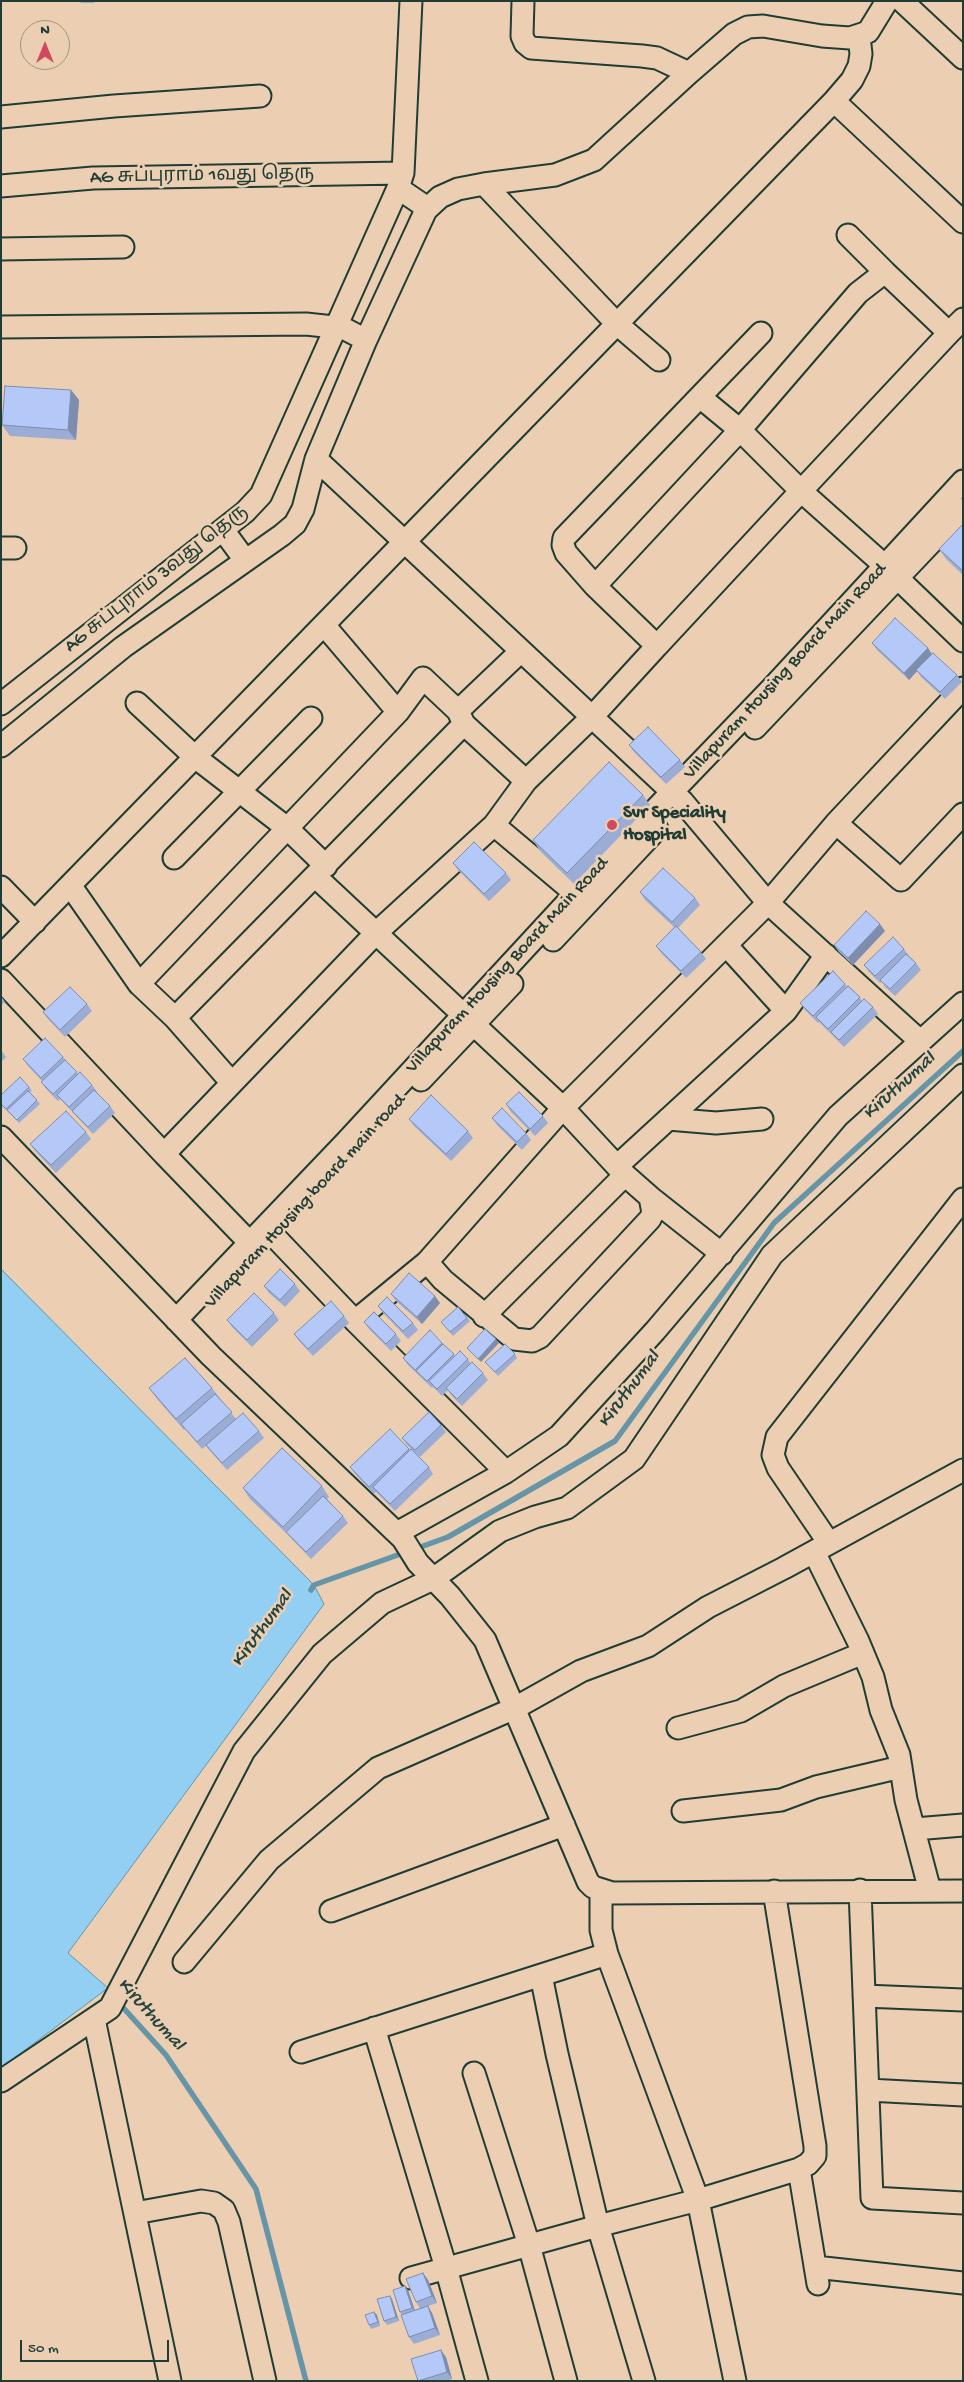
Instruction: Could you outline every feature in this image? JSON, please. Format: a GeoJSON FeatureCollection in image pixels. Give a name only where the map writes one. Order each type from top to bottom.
{"type":"FeatureCollection","features":[{"type":"Feature","properties":{"kind":"street"},"geometry":{"type":"LineString","coordinates":[[1,746],[31,699],[111,634],[233,544],[295,524],[303,509],[351,333],[410,193],[411,1]]}},
{"type":"Feature","properties":{"kind":"street"},"geometry":{"type":"LineString","coordinates":[[523,1],[522,36],[525,43],[531,48],[672,65]]}},
{"type":"Feature","properties":{"kind":"street"},"geometry":{"type":"LineString","coordinates":[[410,193],[440,196],[458,189],[484,184],[555,175],[594,160],[672,65],[748,27],[763,26],[840,38],[859,36],[868,32],[874,25],[887,1]]}},
{"type":"Feature","properties":{"kind":"street"},"geometry":{"type":"LineString","coordinates":[[902,1],[963,58]]}},
{"type":"Feature","properties":{"kind":"street"},"geometry":{"type":"LineString","coordinates":[[1,956],[834,101],[852,80],[859,66],[861,54],[859,36]]}},
{"type":"Feature","properties":{"kind":"street"},"geometry":{"type":"LineString","coordinates":[[1,117],[114,106],[260,96]]}},
{"type":"Feature","properties":{"kind":"street"},"geometry":{"type":"LineString","coordinates":[[834,101],[963,222]]}},
{"type":"Feature","properties":{"kind":"street","name":"AG சுப்புராம் 1வது தெரு"},"geometry":{"type":"LineString","coordinates":[[1,186],[93,178],[410,193]]}},
{"type":"Feature","properties":{"kind":"street"},"geometry":{"type":"LineString","coordinates":[[484,184],[617,324],[659,360]]}},
{"type":"Feature","properties":{"kind":"street"},"geometry":{"type":"LineString","coordinates":[[351,333],[410,193]]}},
{"type":"Feature","properties":{"kind":"street"},"geometry":{"type":"LineString","coordinates":[[164,1154],[376,933],[494,825],[526,781],[592,717],[956,326],[885,272],[848,235]]}},
{"type":"Feature","properties":{"kind":"street"},"geometry":{"type":"LineString","coordinates":[[1,249],[124,247]]}},
{"type":"Feature","properties":{"kind":"street"},"geometry":{"type":"LineString","coordinates":[[595,586],[740,430],[858,293],[885,272]]}},
{"type":"Feature","properties":{"kind":"street"},"geometry":{"type":"LineString","coordinates":[[1,327],[306,324],[351,333]]}},
{"type":"Feature","properties":{"kind":"street","name":"AG சுப்புராம் 3வது தெரு"},"geometry":{"type":"LineString","coordinates":[[1,704],[31,699],[111,634],[233,544],[351,333]]}},
{"type":"Feature","properties":{"kind":"street"},"geometry":{"type":"LineString","coordinates":[[657,646],[595,586],[566,553],[563,545],[564,538],[761,333]]}},
{"type":"Feature","properties":{"kind":"street"},"geometry":{"type":"LineString","coordinates":[[700,397],[740,430],[801,492],[891,572],[963,640]]}},
{"type":"Feature","properties":{"kind":"street"},"geometry":{"type":"LineString","coordinates":[[316,459],[678,798],[768,903],[920,1041]]}},
{"type":"Feature","properties":{"kind":"street","name":"Villapuram Housing Board Main Road"},"geometry":{"type":"LineString","coordinates":[[891,572],[963,481]]}},
{"type":"Feature","properties":{"kind":"street","name":"Villapuram Housing board main road"},"geometry":{"type":"LineString","coordinates":[[181,1325],[274,1236],[467,1020],[891,572],[963,509]]}},
{"type":"Feature","properties":{"kind":"street"},"geometry":{"type":"LineString","coordinates":[[324,625],[398,712]]}},
{"type":"Feature","properties":{"kind":"street"},"geometry":{"type":"LineString","coordinates":[[175,1018],[321,872],[521,651]]}},
{"type":"Feature","properties":{"kind":"street"},"geometry":{"type":"LineString","coordinates":[[139,984],[398,712],[423,678],[526,781]]}},
{"type":"Feature","properties":{"kind":"street"},"geometry":{"type":"LineString","coordinates":[[355,1321],[427,1262],[563,1108],[768,903],[836,823],[963,688]]}},
{"type":"Feature","properties":{"kind":"street"},"geometry":{"type":"LineString","coordinates":[[137,703],[195,757],[287,828],[321,872],[376,933],[563,1108],[621,1171],[650,1198],[722,1254]]}},
{"type":"Feature","properties":{"kind":"street"},"geometry":{"type":"LineString","coordinates":[[174,858],[312,718]]}},
{"type":"Feature","properties":{"kind":"street","name":"Villapuram Housing Board Main Road"},"geometry":{"type":"LineString","coordinates":[[181,1325],[250,1243],[346,1142],[467,1020],[514,962],[576,894],[678,798]]}},
{"type":"Feature","properties":{"kind":"street"},"geometry":{"type":"LineString","coordinates":[[836,823],[901,880],[963,814]]}},
{"type":"Feature","properties":{"kind":"street"},"geometry":{"type":"LineString","coordinates":[[494,825],[576,894]]}},
{"type":"Feature","properties":{"kind":"street"},"geometry":{"type":"LineString","coordinates":[[70,886],[139,984],[175,1018],[232,1083]]}},
{"type":"Feature","properties":{"kind":"street"},"geometry":{"type":"LineString","coordinates":[[1,887],[35,922]]}},
{"type":"Feature","properties":{"kind":"street"},"geometry":{"type":"LineString","coordinates":[[726,945],[786,1011]]}},
{"type":"Feature","properties":{"kind":"street"},"geometry":{"type":"LineString","coordinates":[[484,1316],[668,1119],[786,1011],[826,955]]}},
{"type":"Feature","properties":{"kind":"street"},"geometry":{"type":"LineString","coordinates":[[1,980],[250,1243],[274,1236],[355,1321],[506,1472]]}},
{"type":"Feature","properties":{"kind":"street"},"geometry":{"type":"LineString","coordinates":[[400,1536],[506,1472],[559,1436],[655,1331],[838,1116],[963,1003]]}},
{"type":"Feature","properties":{"kind":"street"},"geometry":{"type":"LineString","coordinates":[[1,2081],[108,2007],[244,1751],[322,1654],[382,1603],[433,1579],[500,1531],[535,1517],[567,1508],[634,1459],[772,1255],[963,1075]]}},
{"type":"Feature","properties":{"kind":"street"},"geometry":{"type":"LineString","coordinates":[[668,1119],[716,1123],[762,1119]]}},
{"type":"Feature","properties":{"kind":"street"},"geometry":{"type":"LineString","coordinates":[[1,1137],[181,1325],[400,1536],[418,1563],[485,1640],[588,1882],[601,1891],[963,1891]]}},
{"type":"Feature","properties":{"kind":"street"},"geometry":{"type":"LineString","coordinates":[[427,1262],[443,1280],[514,1339],[532,1341],[540,1337],[650,1219],[653,1212],[650,1198]]}},
{"type":"Feature","properties":{"kind":"street"},"geometry":{"type":"LineString","coordinates":[[930,1891],[906,1800],[899,1756],[881,1710],[863,1653],[836,1594],[821,1548],[778,1468],[773,1455],[777,1437],[963,1199]]}},
{"type":"Feature","properties":{"kind":"street"},"geometry":{"type":"LineString","coordinates":[[184,1962],[269,1860],[378,1768],[515,1708],[582,1670],[648,1646],[708,1607],[821,1548],[963,1470]]}},
{"type":"Feature","properties":{"kind":"street"},"geometry":{"type":"LineString","coordinates":[[678,1728],[741,1710],[784,1686],[863,1653]]}},
{"type":"Feature","properties":{"kind":"street"},"geometry":{"type":"LineString","coordinates":[[683,1811],[781,1800],[816,1787],[901,1767]]}},
{"type":"Feature","properties":{"kind":"street"},"geometry":{"type":"LineString","coordinates":[[331,1911],[564,1825]]}},
{"type":"Feature","properties":{"kind":"street"},"geometry":{"type":"LineString","coordinates":[[915,1829],[963,1825]]}},
{"type":"Feature","properties":{"kind":"street"},"geometry":{"type":"LineString","coordinates":[[860,1890],[872,2198],[963,2203]]}},
{"type":"Feature","properties":{"kind":"street"},"geometry":{"type":"LineString","coordinates":[[601,1891],[601,1930],[607,1954],[698,2200],[736,2381]]}},
{"type":"Feature","properties":{"kind":"street"},"geometry":{"type":"LineString","coordinates":[[411,2278],[698,2200],[808,2164],[815,2156],[815,2146],[774,1891]]}},
{"type":"Feature","properties":{"kind":"street"},"geometry":{"type":"LineString","coordinates":[[301,2052],[607,1954]]}},
{"type":"Feature","properties":{"kind":"street"},"geometry":{"type":"LineString","coordinates":[[541,1975],[557,2054],[598,2226],[644,2381]]}},
{"type":"Feature","properties":{"kind":"street"},"geometry":{"type":"LineString","coordinates":[[864,1996],[963,2000]]}},
{"type":"Feature","properties":{"kind":"street"},"geometry":{"type":"LineString","coordinates":[[108,2007],[135,2213],[170,2381]]}},
{"type":"Feature","properties":{"kind":"street"},"geometry":{"type":"LineString","coordinates":[[374,2028],[446,2268],[477,2381]]}},
{"type":"Feature","properties":{"kind":"street"},"geometry":{"type":"LineString","coordinates":[[474,2073],[529,2245],[566,2381]]}},
{"type":"Feature","properties":{"kind":"street"},"geometry":{"type":"LineString","coordinates":[[868,2090],[963,2095]]}},
{"type":"Feature","properties":{"kind":"street"},"geometry":{"type":"LineString","coordinates":[[799,2168],[817,2276],[963,2283]]}},
{"type":"Feature","properties":{"kind":"street"},"geometry":{"type":"LineString","coordinates":[[135,2213],[201,2201],[214,2203],[224,2210],[229,2222],[265,2381]]}},
{"type":"Feature","properties":{"kind":"water"},"geometry":{"type":"Polygon","coordinates":[[[1,1269],[314,1585],[324,1604],[68,1953],[108,1988],[1,2068],[1,1269]]]}},
{"type":"Feature","properties":{"kind":"building"},"geometry":{"type":"Polygon","coordinates":[[[5,386],[71,390],[68,430],[2,425],[5,386]]]}},
{"type":"Feature","properties":{"kind":"building"},"geometry":{"type":"Polygon","coordinates":[[[963,524],[963,571],[939,549],[963,524]]]}},
{"type":"Feature","properties":{"kind":"building"},"geometry":{"type":"Polygon","coordinates":[[[895,618],[928,648],[904,673],[872,643],[895,618]]]}},
{"type":"Feature","properties":{"kind":"building"},"geometry":{"type":"Polygon","coordinates":[[[933,653],[957,675],[940,692],[916,670],[933,653]]]}},
{"type":"Feature","properties":{"kind":"building"},"geometry":{"type":"Polygon","coordinates":[[[648,727],[680,760],[661,777],[629,745],[648,727]]]}},
{"type":"Feature","properties":{"kind":"building"},"geometry":{"type":"Polygon","coordinates":[[[609,762],[643,795],[567,873],[533,840],[609,762]]]}},
{"type":"Feature","properties":{"kind":"building"},"geometry":{"type":"Polygon","coordinates":[[[474,842],[506,873],[484,894],[453,863],[474,842]]]}},
{"type":"Feature","properties":{"kind":"building"},"geometry":{"type":"Polygon","coordinates":[[[663,868],[695,898],[672,922],[640,892],[663,868]]]}},
{"type":"Feature","properties":{"kind":"building"},"geometry":{"type":"Polygon","coordinates":[[[866,911],[880,924],[848,958],[834,945],[866,911]]]}},
{"type":"Feature","properties":{"kind":"building"},"geometry":{"type":"Polygon","coordinates":[[[676,926],[701,952],[681,971],[656,946],[676,926]]]}},
{"type":"Feature","properties":{"kind":"building"},"geometry":{"type":"Polygon","coordinates":[[[893,937],[904,949],[875,976],[864,965],[893,937]]]}},
{"type":"Feature","properties":{"kind":"building"},"geometry":{"type":"Polygon","coordinates":[[[906,954],[916,963],[890,989],[880,980],[906,954]]]}},
{"type":"Feature","properties":{"kind":"building"},"geometry":{"type":"Polygon","coordinates":[[[833,971],[845,984],[813,1016],[800,1003],[833,971]]]}},
{"type":"Feature","properties":{"kind":"building"},"geometry":{"type":"Polygon","coordinates":[[[848,986],[860,997],[828,1029],[816,1017],[848,986]]]}},
{"type":"Feature","properties":{"kind":"building"},"geometry":{"type":"Polygon","coordinates":[[[70,987],[87,1004],[60,1030],[43,1012],[70,987]]]}},
{"type":"Feature","properties":{"kind":"building"},"geometry":{"type":"Polygon","coordinates":[[[864,999],[873,1007],[839,1040],[831,1032],[864,999]]]}},
{"type":"Feature","properties":{"kind":"building"},"geometry":{"type":"Polygon","coordinates":[[[45,1038],[63,1057],[41,1078],[23,1059],[45,1038]]]}},
{"type":"Feature","properties":{"kind":"building"},"geometry":{"type":"Polygon","coordinates":[[[65,1060],[77,1072],[53,1094],[41,1082],[65,1060]]]}},
{"type":"Feature","properties":{"kind":"building"},"geometry":{"type":"Polygon","coordinates":[[[80,1072],[92,1085],[69,1107],[57,1095],[80,1072]]]}},
{"type":"Feature","properties":{"kind":"building"},"geometry":{"type":"Polygon","coordinates":[[[20,1077],[29,1087],[6,1109],[1,1104],[1,1095],[20,1077]]]}},
{"type":"Feature","properties":{"kind":"building"},"geometry":{"type":"Polygon","coordinates":[[[94,1090],[110,1106],[88,1127],[72,1111],[94,1090]]]}},
{"type":"Feature","properties":{"kind":"building"},"geometry":{"type":"Polygon","coordinates":[[[28,1091],[37,1100],[17,1120],[7,1110],[28,1091]]]}},
{"type":"Feature","properties":{"kind":"building"},"geometry":{"type":"Polygon","coordinates":[[[519,1092],[543,1116],[530,1129],[506,1104],[519,1092]]]}},
{"type":"Feature","properties":{"kind":"building"},"geometry":{"type":"Polygon","coordinates":[[[431,1095],[468,1131],[446,1154],[409,1119],[431,1095]]]}},
{"type":"Feature","properties":{"kind":"building"},"geometry":{"type":"Polygon","coordinates":[[[502,1108],[526,1133],[517,1142],[492,1118],[502,1108]]]}},
{"type":"Feature","properties":{"kind":"building"},"geometry":{"type":"Polygon","coordinates":[[[66,1111],[86,1132],[51,1165],[30,1144],[66,1111]]]}},
{"type":"Feature","properties":{"kind":"building"},"geometry":{"type":"Polygon","coordinates":[[[280,1269],[295,1284],[280,1300],[264,1286],[280,1269]]]}},
{"type":"Feature","properties":{"kind":"building"},"geometry":{"type":"Polygon","coordinates":[[[409,1273],[435,1296],[417,1317],[391,1294],[409,1273]]]}},
{"type":"Feature","properties":{"kind":"building"},"geometry":{"type":"Polygon","coordinates":[[[254,1293],[274,1313],[247,1340],[227,1320],[254,1293]]]}},
{"type":"Feature","properties":{"kind":"building"},"geometry":{"type":"Polygon","coordinates":[[[387,1297],[413,1323],[403,1331],[378,1306],[387,1297]]]}},
{"type":"Feature","properties":{"kind":"building"},"geometry":{"type":"Polygon","coordinates":[[[331,1301],[344,1316],[308,1349],[294,1334],[331,1301]]]}},
{"type":"Feature","properties":{"kind":"building"},"geometry":{"type":"Polygon","coordinates":[[[458,1307],[467,1318],[450,1332],[441,1322],[458,1307]]]}},
{"type":"Feature","properties":{"kind":"building"},"geometry":{"type":"Polygon","coordinates":[[[374,1312],[396,1334],[386,1344],[364,1322],[374,1312]]]}},
{"type":"Feature","properties":{"kind":"building"},"geometry":{"type":"Polygon","coordinates":[[[485,1329],[496,1339],[478,1359],[467,1348],[485,1329]]]}},
{"type":"Feature","properties":{"kind":"building"},"geometry":{"type":"Polygon","coordinates":[[[430,1330],[442,1343],[415,1370],[403,1358],[430,1330]]]}},
{"type":"Feature","properties":{"kind":"building"},"geometry":{"type":"Polygon","coordinates":[[[443,1344],[454,1354],[427,1381],[416,1371],[443,1344]]]}},
{"type":"Feature","properties":{"kind":"building"},"geometry":{"type":"Polygon","coordinates":[[[505,1344],[515,1354],[495,1372],[485,1362],[505,1344]]]}},
{"type":"Feature","properties":{"kind":"building"},"geometry":{"type":"Polygon","coordinates":[[[460,1351],[468,1359],[437,1389],[429,1381],[460,1351]]]}},
{"type":"Feature","properties":{"kind":"building"},"geometry":{"type":"Polygon","coordinates":[[[185,1358],[212,1388],[176,1419],[149,1388],[185,1358]]]}},
{"type":"Feature","properties":{"kind":"building"},"geometry":{"type":"Polygon","coordinates":[[[472,1362],[483,1373],[457,1399],[446,1388],[472,1362]]]}},
{"type":"Feature","properties":{"kind":"building"},"geometry":{"type":"Polygon","coordinates":[[[215,1394],[232,1412],[197,1442],[181,1424],[215,1394]]]}},
{"type":"Feature","properties":{"kind":"building"},"geometry":{"type":"Polygon","coordinates":[[[429,1412],[441,1425],[415,1450],[402,1438],[429,1412]]]}},
{"type":"Feature","properties":{"kind":"building"},"geometry":{"type":"Polygon","coordinates":[[[243,1413],[259,1431],[222,1463],[206,1445],[243,1413]]]}},
{"type":"Feature","properties":{"kind":"building"},"geometry":{"type":"Polygon","coordinates":[[[390,1429],[409,1449],[369,1487],[350,1467],[390,1429]]]}},
{"type":"Feature","properties":{"kind":"building"},"geometry":{"type":"Polygon","coordinates":[[[282,1448],[322,1486],[283,1527],[243,1488],[282,1448]]]}},
{"type":"Feature","properties":{"kind":"building"},"geometry":{"type":"Polygon","coordinates":[[[411,1449],[429,1467],[390,1504],[373,1487],[411,1449]]]}},
{"type":"Feature","properties":{"kind":"building"},"geometry":{"type":"Polygon","coordinates":[[[323,1496],[343,1516],[306,1552],[286,1532],[323,1496]]]}},
{"type":"Feature","properties":{"kind":"building"},"geometry":{"type":"Polygon","coordinates":[[[423,2273],[432,2296],[416,2302],[406,2279],[423,2273]]]}},
{"type":"Feature","properties":{"kind":"building"},"geometry":{"type":"Polygon","coordinates":[[[405,2286],[412,2308],[400,2312],[393,2290],[405,2286]]]}},
{"type":"Feature","properties":{"kind":"building"},"geometry":{"type":"Polygon","coordinates":[[[390,2296],[396,2317],[384,2321],[377,2299],[390,2296]]]}},
{"type":"Feature","properties":{"kind":"building"},"geometry":{"type":"Polygon","coordinates":[[[428,2306],[435,2328],[409,2337],[401,2315],[428,2306]]]}},
{"type":"Feature","properties":{"kind":"building"},"geometry":{"type":"Polygon","coordinates":[[[374,2312],[378,2322],[369,2325],[365,2315],[374,2312]]]}},
{"type":"Feature","properties":{"kind":"building"},"geometry":{"type":"Polygon","coordinates":[[[441,2350],[447,2372],[418,2381],[411,2359],[441,2350]]]}},
{"type":"Feature","properties":{"kind":"waterway","name":"Kiruthumal"},"geometry":{"type":"LineString","coordinates":[[415,1549],[448,1537],[615,1441],[774,1223],[963,1051]]}},
{"type":"Feature","properties":{"kind":"waterway","name":"Kiruthumal"},"geometry":{"type":"LineString","coordinates":[[311,1590],[314,1585],[406,1552]]}},
{"type":"Feature","properties":{"kind":"waterway","name":"Kiruthumal"},"geometry":{"type":"LineString","coordinates":[[118,2002],[166,2055],[256,2189],[306,2381]]}},
{"type":"Feature","properties":{"kind":"place","name":"Svr Speciality Hospital"},"geometry":{"type":"Point","coordinates":[612,825]}}]}
